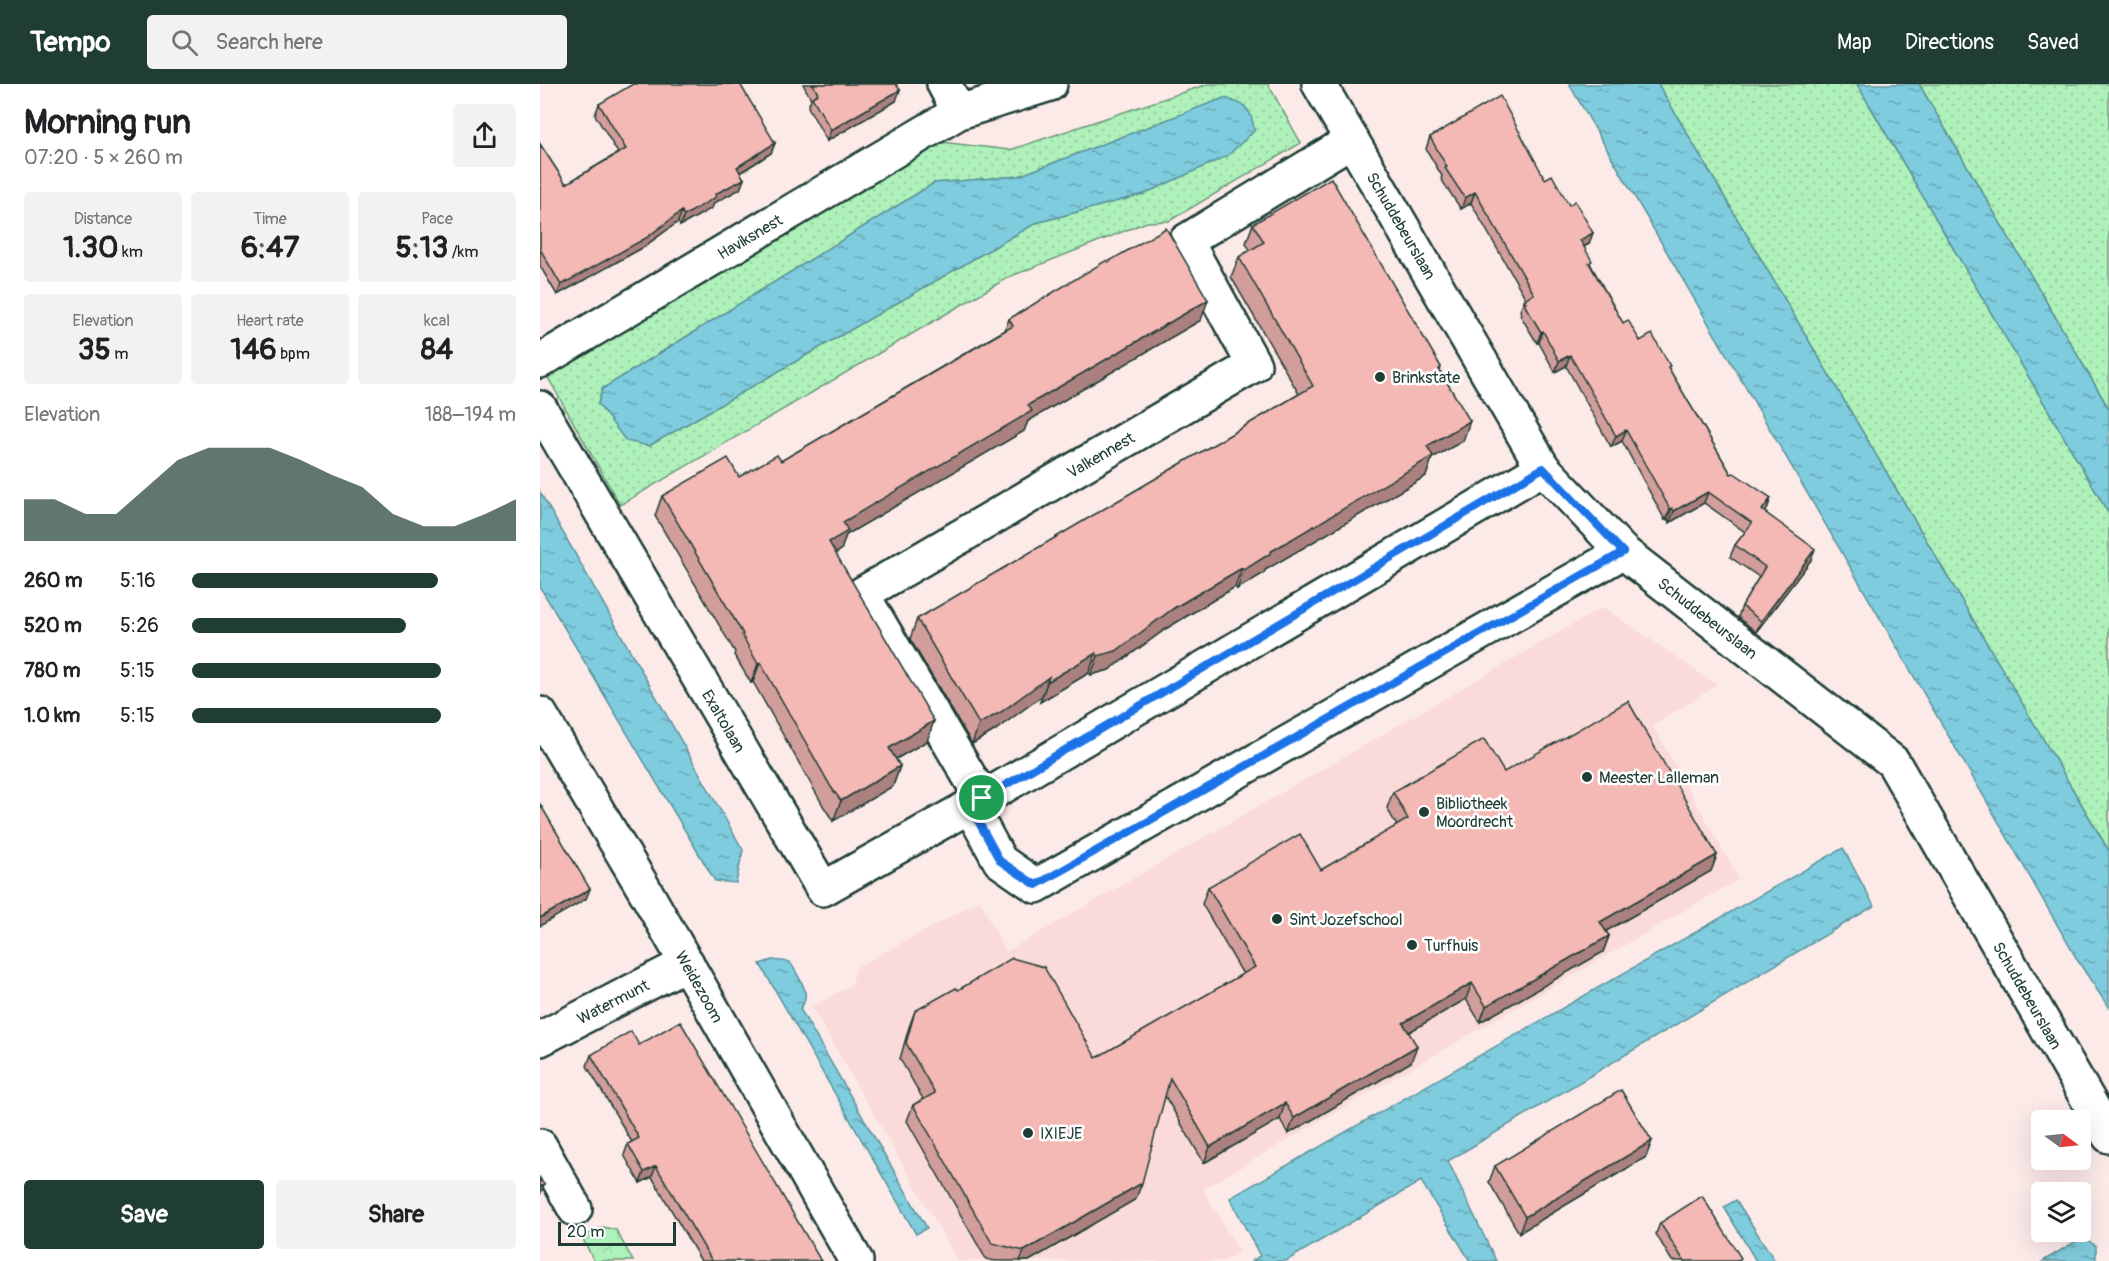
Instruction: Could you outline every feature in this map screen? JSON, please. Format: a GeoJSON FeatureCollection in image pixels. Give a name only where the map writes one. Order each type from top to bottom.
{"type":"FeatureCollection","features":[{"type":"Feature","properties":{"kind":"street"},"geometry":{"type":"LineString","coordinates":[[944,84],[959,112],[1050,84]]}},
{"type":"Feature","properties":{"kind":"street","name":"Schuddebeurslaan"},"geometry":{"type":"LineString","coordinates":[[1318,84],[1543,468],[1623,552],[1893,762],[2109,1136]]}},
{"type":"Feature","properties":{"kind":"street","name":"Haviksnest"},"geometry":{"type":"LineString","coordinates":[[540,361],[959,112]]}},
{"type":"Feature","properties":{"kind":"street","name":"Valkennest"},"geometry":{"type":"LineString","coordinates":[[1352,140],[1186,241],[1254,365],[862,594],[976,802],[1000,861],[1036,885],[1623,552]]}},
{"type":"Feature","properties":{"kind":"street","name":"Exaltolaan"},"geometry":{"type":"LineString","coordinates":[[540,408],[823,889],[976,802]]}},
{"type":"Feature","properties":{"kind":"street"},"geometry":{"type":"LineString","coordinates":[[976,802],[1543,468]]}},
{"type":"Feature","properties":{"kind":"street","name":"Weidezoom"},"geometry":{"type":"LineString","coordinates":[[545,734],[687,963],[856,1261]]}},
{"type":"Feature","properties":{"kind":"street","name":"Watermunt"},"geometry":{"type":"LineString","coordinates":[[540,1039],[687,963]]}},
{"type":"Feature","properties":{"kind":"street"},"geometry":{"type":"LineString","coordinates":[[540,1146],[575,1209]]}},
{"type":"Feature","properties":{"kind":"shaded area"},"geometry":{"type":"Polygon","coordinates":[[[1603,607],[1717,685],[1653,726],[1739,879],[1203,1189],[1239,1252],[1225,1261],[958,1261],[812,1007],[851,985],[857,967],[980,901],[1006,952],[1603,607]]]}},
{"type":"Feature","properties":{"kind":"green space"},"geometry":{"type":"Polygon","coordinates":[[[1208,84],[1268,84],[1301,143],[1169,221],[1147,222],[1009,277],[620,505],[546,374],[941,142],[1010,150],[1208,84]],[[1224,98],[1019,176],[934,183],[602,389],[598,404],[649,446],[1036,223],[1144,194],[1254,131],[1249,113],[1224,98]]]}},
{"type":"Feature","properties":{"kind":"green space"},"geometry":{"type":"Polygon","coordinates":[[[1658,84],[1857,84],[2109,514],[2109,851],[1658,84]]]}},
{"type":"Feature","properties":{"kind":"green space"},"geometry":{"type":"Polygon","coordinates":[[[1919,84],[2109,84],[2109,409],[1919,84]]]}},
{"type":"Feature","properties":{"kind":"green space"},"geometry":{"type":"Polygon","coordinates":[[[603,1227],[616,1230],[633,1261],[594,1261],[582,1237],[603,1227]]]}},
{"type":"Feature","properties":{"kind":"water"},"geometry":{"type":"Polygon","coordinates":[[[1569,84],[1658,84],[2109,851],[2109,1008],[2078,961],[1569,84]]]}},
{"type":"Feature","properties":{"kind":"water"},"geometry":{"type":"Polygon","coordinates":[[[1857,84],[1919,84],[2109,409],[2109,514],[1857,84]]]}},
{"type":"Feature","properties":{"kind":"water"},"geometry":{"type":"Polygon","coordinates":[[[1224,98],[1246,108],[1254,131],[1227,156],[1144,194],[1036,223],[649,446],[626,441],[598,404],[602,389],[934,183],[1019,176],[1224,98]]]}},
{"type":"Feature","properties":{"kind":"water"},"geometry":{"type":"Polygon","coordinates":[[[540,492],[743,850],[736,883],[715,881],[540,587],[540,492]]]}},
{"type":"Feature","properties":{"kind":"water"},"geometry":{"type":"Polygon","coordinates":[[[1843,848],[1874,906],[1448,1161],[1496,1261],[1470,1261],[1421,1181],[1286,1261],[1252,1261],[1260,1256],[1230,1198],[1843,848]]]}},
{"type":"Feature","properties":{"kind":"water"},"geometry":{"type":"Polygon","coordinates":[[[772,960],[790,962],[797,974],[805,992],[804,1003],[800,1009],[927,1228],[916,1234],[760,964],[772,960]]]}},
{"type":"Feature","properties":{"kind":"water"},"geometry":{"type":"Polygon","coordinates":[[[1736,1200],[1775,1261],[1756,1261],[1724,1207],[1736,1200]]]}},
{"type":"Feature","properties":{"kind":"water"},"geometry":{"type":"Polygon","coordinates":[[[2075,1242],[2090,1242],[2096,1246],[2096,1261],[2043,1261],[2075,1242]]]}},
{"type":"Feature","properties":{"kind":"building"},"geometry":{"type":"Polygon","coordinates":[[[633,84],[740,84],[775,143],[737,167],[744,179],[715,194],[716,197],[684,216],[682,211],[646,238],[561,285],[540,249],[540,144],[566,184],[626,149],[599,104],[633,84]]]}},
{"type":"Feature","properties":{"kind":"building"},"geometry":{"type":"Polygon","coordinates":[[[813,84],[896,84],[900,90],[831,130],[812,97],[818,94],[813,84]]]}},
{"type":"Feature","properties":{"kind":"building"},"geometry":{"type":"Polygon","coordinates":[[[1500,96],[1545,179],[1552,175],[1569,205],[1575,201],[1593,233],[1580,240],[1592,261],[1589,263],[1623,323],[1628,320],[1640,341],[1652,334],[1670,366],[1668,367],[1731,474],[1734,473],[1771,498],[1762,510],[1815,549],[1761,621],[1742,606],[1765,567],[1735,545],[1752,523],[1708,492],[1674,511],[1670,509],[1626,430],[1616,436],[1570,355],[1559,361],[1543,331],[1541,332],[1524,304],[1526,303],[1524,300],[1534,294],[1475,192],[1465,198],[1445,168],[1447,167],[1430,137],[1500,96]]]}},
{"type":"Feature","properties":{"kind":"building"},"geometry":{"type":"Polygon","coordinates":[[[1331,178],[1470,421],[1427,446],[1433,456],[1270,552],[1244,570],[1242,568],[1174,608],[1116,651],[1098,656],[1096,653],[1047,682],[1049,677],[1001,712],[979,724],[917,619],[1313,386],[1239,257],[1264,242],[1253,224],[1331,178]]]}},
{"type":"Feature","properties":{"kind":"building"},"geometry":{"type":"Polygon","coordinates":[[[1166,228],[1208,300],[1028,405],[1032,411],[843,522],[848,531],[829,542],[934,721],[889,748],[900,766],[841,801],[760,662],[758,664],[743,634],[662,496],[728,458],[739,477],[777,455],[781,461],[1013,326],[1009,319],[1107,260],[1108,262],[1166,228]]]}},
{"type":"Feature","properties":{"kind":"building","name":"Turfhuis"},"geometry":{"type":"Polygon","coordinates":[[[1628,701],[1717,855],[1600,922],[1609,936],[1486,1006],[1472,983],[1403,1023],[1417,1046],[1294,1118],[1285,1103],[1210,1147],[1170,1078],[1142,1183],[1024,1251],[992,1243],[913,1105],[935,1093],[906,1043],[915,1011],[956,988],[958,990],[1012,958],[1044,967],[1096,1058],[1255,967],[1208,887],[1300,834],[1321,870],[1408,819],[1393,792],[1484,739],[1504,772],[1628,701]]]}},
{"type":"Feature","properties":{"kind":"building"},"geometry":{"type":"Polygon","coordinates":[[[540,804],[590,889],[540,918],[540,804]]]}},
{"type":"Feature","properties":{"kind":"building"},"geometry":{"type":"Polygon","coordinates":[[[680,1021],[821,1261],[712,1261],[656,1166],[644,1172],[628,1144],[639,1138],[591,1055],[631,1031],[639,1045],[680,1021]]]}},
{"type":"Feature","properties":{"kind":"building"},"geometry":{"type":"Polygon","coordinates":[[[1621,1090],[1652,1141],[1525,1217],[1495,1166],[1621,1090]]]}},
{"type":"Feature","properties":{"kind":"building"},"geometry":{"type":"Polygon","coordinates":[[[1702,1196],[1741,1258],[1737,1261],[1684,1261],[1660,1223],[1702,1196]]]}},
{"type":"Feature","properties":{"kind":"place","name":"Brinkstate"},"geometry":{"type":"Point","coordinates":[1380,377]}},
{"type":"Feature","properties":{"kind":"place","name":"Meester Lalleman"},"geometry":{"type":"Point","coordinates":[1587,777]}},
{"type":"Feature","properties":{"kind":"place","name":"Bibliotheek Moordrecht"},"geometry":{"type":"Point","coordinates":[1424,812]}},
{"type":"Feature","properties":{"kind":"place","name":"Sint Jozefschool"},"geometry":{"type":"Point","coordinates":[1277,919]}},
{"type":"Feature","properties":{"kind":"place","name":"Turfhuis"},"geometry":{"type":"Point","coordinates":[1412,945]}},
{"type":"Feature","properties":{"kind":"place","name":"IXIEJE"},"geometry":{"type":"Point","coordinates":[1028,1133]}},
{"type":"Feature","properties":{"kind":"route"},"geometry":{"type":"LineString","coordinates":[[1543,468],[1623,552],[1036,885],[1000,861],[970,806],[982,798],[1543,468]]}}]}
